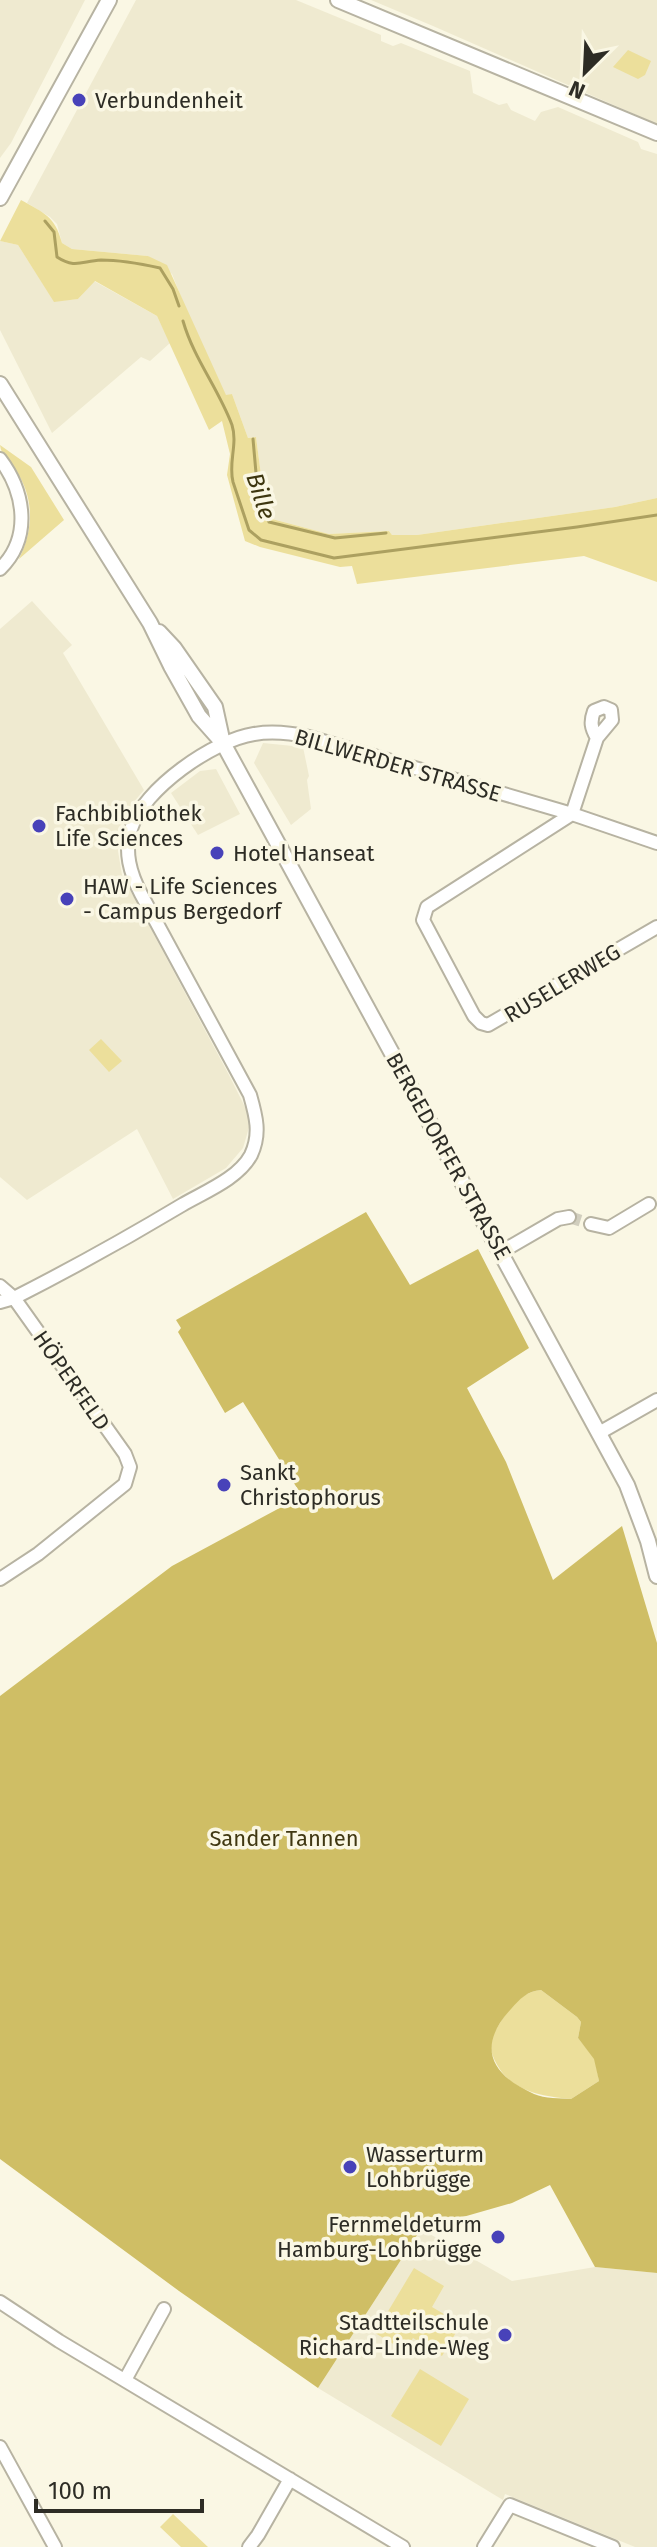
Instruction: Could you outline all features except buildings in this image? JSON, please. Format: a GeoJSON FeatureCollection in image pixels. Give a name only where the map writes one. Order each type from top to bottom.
{"type":"FeatureCollection","features":[{"type":"Feature","properties":{"kind":"main road"},"geometry":{"type":"LineString","coordinates":[[0,198],[109,0]]}},
{"type":"Feature","properties":{"kind":"main road"},"geometry":{"type":"LineString","coordinates":[[338,0],[656,129]]}},
{"type":"Feature","properties":{"kind":"main road"},"geometry":{"type":"LineString","coordinates":[[0,176],[17,169]]}},
{"type":"Feature","properties":{"kind":"main road","name":"BERGEDORFER STRASSE"},"geometry":{"type":"LineString","coordinates":[[0,384],[150,623],[199,716],[223,743],[627,1485],[656,1569]]}},
{"type":"Feature","properties":{"kind":"street"},"geometry":{"type":"LineString","coordinates":[[0,459],[14,481],[21,502],[22,518],[17,544],[0,569]]}},
{"type":"Feature","properties":{"kind":"street","name":"BILLWERDER STRASSE"},"geometry":{"type":"LineString","coordinates":[[0,1302],[101,1254],[231,1176],[250,1158],[257,1138],[257,1121],[250,1095],[133,878],[128,854],[132,825],[150,800],[194,759],[223,743],[253,734],[282,733],[309,737],[572,814],[657,843]]}},
{"type":"Feature","properties":{"kind":"street"},"geometry":{"type":"LineString","coordinates":[[572,814],[597,738]]}},
{"type":"Feature","properties":{"kind":"street","name":"RUSELERWEG"},"geometry":{"type":"LineString","coordinates":[[572,814],[427,907],[424,912],[424,923],[477,1021],[493,1024],[657,927]]}},
{"type":"Feature","properties":{"kind":"street"},"geometry":{"type":"LineString","coordinates":[[591,1224],[609,1228],[649,1204]]}},
{"type":"Feature","properties":{"kind":"street"},"geometry":{"type":"LineString","coordinates":[[501,1252],[558,1219],[569,1217]]}},
{"type":"Feature","properties":{"kind":"street","name":"HÖPERFELD"},"geometry":{"type":"LineString","coordinates":[[0,1286],[14,1298],[125,1454],[130,1467],[127,1480],[38,1554],[0,1579]]}},
{"type":"Feature","properties":{"kind":"street"},"geometry":{"type":"LineString","coordinates":[[599,1433],[657,1400]]}},
{"type":"Feature","properties":{"kind":"street"},"geometry":{"type":"LineString","coordinates":[[0,2302],[403,2547]]}},
{"type":"Feature","properties":{"kind":"street"},"geometry":{"type":"LineString","coordinates":[[125,2380],[164,2309]]}},
{"type":"Feature","properties":{"kind":"street"},"geometry":{"type":"LineString","coordinates":[[0,2447],[55,2547]]}},
{"type":"Feature","properties":{"kind":"street"},"geometry":{"type":"LineString","coordinates":[[249,2547],[290,2479]]}},
{"type":"Feature","properties":{"kind":"street"},"geometry":{"type":"LineString","coordinates":[[484,2547],[510,2505],[613,2547]]}},
{"type":"Feature","properties":{"kind":"shaded area"},"geometry":{"type":"Polygon","coordinates":[[[0,0],[85,0],[11,143],[0,158],[0,0]]]}},
{"type":"Feature","properties":{"kind":"shaded area"},"geometry":{"type":"Polygon","coordinates":[[[136,0],[296,0],[381,35],[381,41],[393,46],[401,43],[470,71],[473,93],[499,105],[507,103],[511,110],[535,121],[541,112],[558,107],[638,142],[641,149],[657,154],[657,498],[615,507],[417,535],[392,535],[389,531],[329,534],[272,519],[256,437],[248,438],[232,394],[226,396],[197,337],[172,274],[148,256],[72,249],[62,243],[57,224],[27,203],[136,0]]]}},
{"type":"Feature","properties":{"kind":"shaded area"},"geometry":{"type":"Polygon","coordinates":[[[371,0],[657,0],[657,124],[433,26],[371,0]]]}},
{"type":"Feature","properties":{"kind":"shaded area"},"geometry":{"type":"Polygon","coordinates":[[[628,50],[651,61],[645,75],[638,79],[613,67],[628,50]]]}},
{"type":"Feature","properties":{"kind":"shaded area"},"geometry":{"type":"Polygon","coordinates":[[[21,200],[48,216],[62,243],[72,249],[148,256],[167,265],[226,395],[232,394],[248,438],[256,437],[272,519],[329,534],[389,531],[392,535],[417,535],[615,507],[657,498],[657,582],[584,556],[357,584],[352,566],[340,567],[245,541],[227,475],[230,454],[222,421],[209,430],[157,316],[95,281],[78,299],[54,302],[18,245],[0,241],[21,200]]]}},
{"type":"Feature","properties":{"kind":"shaded area"},"geometry":{"type":"Polygon","coordinates":[[[0,241],[18,245],[54,301],[78,299],[94,281],[157,316],[170,343],[150,361],[141,357],[52,433],[0,330],[0,241]]]}},
{"type":"Feature","properties":{"kind":"shaded area"},"geometry":{"type":"Polygon","coordinates":[[[0,445],[31,467],[64,520],[19,559],[27,537],[29,505],[23,483],[0,445]]]}},
{"type":"Feature","properties":{"kind":"shaded area","name":"HAW - Life Sciences - Campus Bergedorf"},"geometry":{"type":"Polygon","coordinates":[[[32,601],[72,645],[63,653],[144,790],[119,829],[118,851],[122,875],[229,1075],[250,1124],[243,1148],[226,1168],[173,1199],[137,1129],[27,1200],[0,1177],[0,629],[32,601]]]}},
{"type":"Feature","properties":{"kind":"shaded area"},"geometry":{"type":"Polygon","coordinates":[[[263,743],[303,747],[311,809],[291,825],[254,763],[263,743]]]}},
{"type":"Feature","properties":{"kind":"shaded area"},"geometry":{"type":"Polygon","coordinates":[[[216,769],[240,814],[198,835],[171,793],[200,771],[216,769]]]}},
{"type":"Feature","properties":{"kind":"shaded area"},"geometry":{"type":"Polygon","coordinates":[[[101,1039],[122,1061],[109,1072],[89,1050],[101,1039]]]}},
{"type":"Feature","properties":{"kind":"shaded area"},"geometry":{"type":"Polygon","coordinates":[[[541,1990],[581,2022],[578,2038],[595,2059],[599,2081],[571,2099],[542,2095],[518,2086],[508,2079],[493,2057],[489,2042],[504,2017],[524,1996],[541,1990]]]}},
{"type":"Feature","properties":{"kind":"shaded area","name":"Stadtteilschule Richard-Linde-Weg"},"geometry":{"type":"Polygon","coordinates":[[[421,2229],[512,2281],[595,2267],[657,2273],[657,2547],[635,2547],[505,2494],[503,2500],[318,2388],[421,2229]]]}},
{"type":"Feature","properties":{"kind":"shaded area"},"geometry":{"type":"Polygon","coordinates":[[[414,2268],[444,2286],[432,2307],[461,2324],[442,2356],[413,2338],[405,2351],[375,2333],[414,2268]]]}},
{"type":"Feature","properties":{"kind":"shaded area"},"geometry":{"type":"Polygon","coordinates":[[[420,2369],[469,2399],[441,2446],[391,2416],[420,2369]]]}},
{"type":"Feature","properties":{"kind":"shaded area"},"geometry":{"type":"Polygon","coordinates":[[[173,2514],[208,2547],[181,2547],[160,2527],[173,2514]]]}},
{"type":"Feature","properties":{"kind":"green space","name":"Sander Tannen"},"geometry":{"type":"Polygon","coordinates":[[[366,1212],[410,1285],[478,1249],[529,1348],[467,1388],[506,1462],[553,1580],[622,1526],[657,1643],[657,2273],[595,2267],[550,2185],[512,2203],[421,2229],[318,2388],[179,2291],[0,2159],[0,1696],[172,1566],[302,1496],[243,1402],[225,1413],[178,1332],[181,1328],[176,1320],[366,1212]],[[541,1990],[524,1996],[500,2023],[494,2036],[493,2059],[507,2078],[534,2094],[571,2099],[599,2081],[594,2059],[578,2038],[581,2022],[541,1990]]]}},
{"type":"Feature","properties":{"kind":"waterway","name":"Bille"},"geometry":{"type":"LineString","coordinates":[[45,221],[54,232],[57,257],[63,261],[108,260],[160,268],[179,306]]}},
{"type":"Feature","properties":{"kind":"waterway","name":"Bille"},"geometry":{"type":"LineString","coordinates":[[183,321],[193,348],[232,425],[233,482],[249,530],[261,540],[334,558],[657,515]]}},
{"type":"Feature","properties":{"kind":"waterway"},"geometry":{"type":"LineString","coordinates":[[253,439],[256,473],[269,522],[335,538],[386,533]]}},
{"type":"Feature","properties":{"kind":"tunnel"},"geometry":{"type":"LineString","coordinates":[[569,1217],[591,1224]]}},
{"type":"Feature","properties":{"kind":"place","name":"Verbundenheit"},"geometry":{"type":"Point","coordinates":[79,100]}},
{"type":"Feature","properties":{"kind":"place","name":"Fachbibliothek Life Sciences"},"geometry":{"type":"Point","coordinates":[39,826]}},
{"type":"Feature","properties":{"kind":"place","name":"Hotel Hanseat"},"geometry":{"type":"Point","coordinates":[217,853]}},
{"type":"Feature","properties":{"kind":"place","name":"HAW - Life Sciences - Campus Bergedorf"},"geometry":{"type":"Point","coordinates":[67,899]}},
{"type":"Feature","properties":{"kind":"place","name":"Sankt Christophorus"},"geometry":{"type":"Point","coordinates":[224,1485]}},
{"type":"Feature","properties":{"kind":"place","name":"Wasserturm Lohbrügge"},"geometry":{"type":"Point","coordinates":[350,2167]}},
{"type":"Feature","properties":{"kind":"place","name":"Fernmeldeturm Hamburg-Lohbrügge"},"geometry":{"type":"Point","coordinates":[498,2237]}},
{"type":"Feature","properties":{"kind":"place","name":"Stadtteilschule Richard-Linde-Weg"},"geometry":{"type":"Point","coordinates":[505,2335]}}]}
